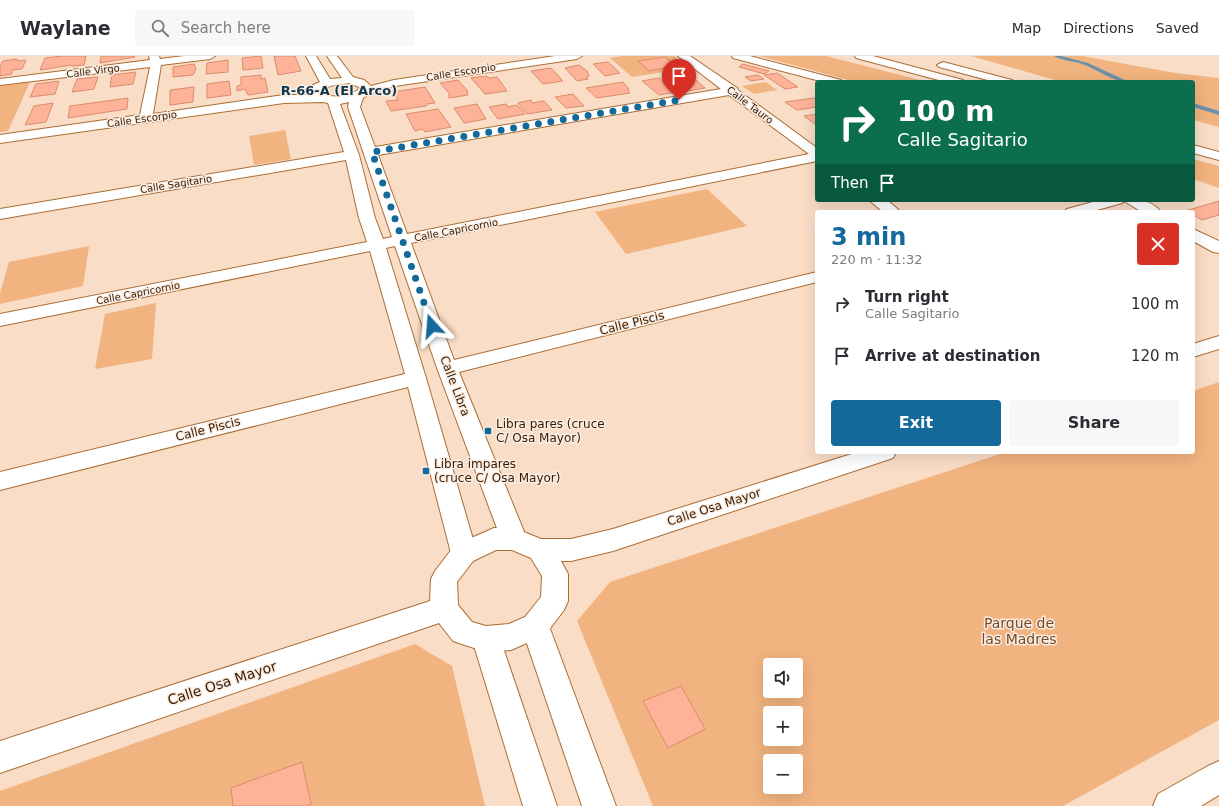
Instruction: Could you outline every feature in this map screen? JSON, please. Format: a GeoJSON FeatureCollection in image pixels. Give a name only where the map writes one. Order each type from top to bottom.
{"type":"FeatureCollection","features":[{"type":"Feature","properties":{"kind":"main road","name":"Calle Virgo"},"geometry":{"type":"LineString","coordinates":[[0,82],[155,59],[210,56]]}},
{"type":"Feature","properties":{"kind":"main road"},"geometry":{"type":"LineString","coordinates":[[311,56],[324,93],[352,155],[366,218],[377,246],[416,378],[464,553]]}},
{"type":"Feature","properties":{"kind":"main road"},"geometry":{"type":"LineString","coordinates":[[332,56],[358,88]]}},
{"type":"Feature","properties":{"kind":"main road","name":"Calle Escorpio"},"geometry":{"type":"LineString","coordinates":[[358,88],[493,67],[577,56]]}},
{"type":"Feature","properties":{"kind":"main road","name":"Calle Tauro"},"geometry":{"type":"LineString","coordinates":[[683,56],[733,91],[815,153]]}},
{"type":"Feature","properties":{"kind":"main road"},"geometry":{"type":"LineString","coordinates":[[737,56],[828,80]]}},
{"type":"Feature","properties":{"kind":"main road"},"geometry":{"type":"LineString","coordinates":[[860,56],[951,80]]}},
{"type":"Feature","properties":{"kind":"main road"},"geometry":{"type":"LineString","coordinates":[[485,57],[493,67]]}},
{"type":"Feature","properties":{"kind":"main road"},"geometry":{"type":"LineString","coordinates":[[146,119],[155,59]]}},
{"type":"Feature","properties":{"kind":"main road"},"geometry":{"type":"LineString","coordinates":[[932,62],[1000,80]]}},
{"type":"Feature","properties":{"kind":"main road"},"geometry":{"type":"LineString","coordinates":[[324,93],[358,88]]}},
{"type":"Feature","properties":{"kind":"main road"},"geometry":{"type":"LineString","coordinates":[[324,93],[358,88]]}},
{"type":"Feature","properties":{"kind":"main road","name":"Calle Libra"},"geometry":{"type":"LineString","coordinates":[[358,88],[354,106],[372,152],[447,368],[514,539]]}},
{"type":"Feature","properties":{"kind":"main road"},"geometry":{"type":"LineString","coordinates":[[372,152],[733,91]]}},
{"type":"Feature","properties":{"kind":"main road","name":"Calle Escorpio"},"geometry":{"type":"LineString","coordinates":[[0,139],[324,93]]}},
{"type":"Feature","properties":{"kind":"main road"},"geometry":{"type":"LineString","coordinates":[[1195,150],[1219,156]]}},
{"type":"Feature","properties":{"kind":"main road","name":"Calle Sagitario"},"geometry":{"type":"LineString","coordinates":[[0,214],[352,155]]}},
{"type":"Feature","properties":{"kind":"main road","name":"Calle Capricornio"},"geometry":{"type":"LineString","coordinates":[[0,320],[402,241],[815,155]]}},
{"type":"Feature","properties":{"kind":"main road"},"geometry":{"type":"LineString","coordinates":[[880,202],[890,210]]}},
{"type":"Feature","properties":{"kind":"main road"},"geometry":{"type":"LineString","coordinates":[[1080,210],[1110,202]]}},
{"type":"Feature","properties":{"kind":"main road"},"geometry":{"type":"LineString","coordinates":[[1136,202],[1150,210]]}},
{"type":"Feature","properties":{"kind":"main road"},"geometry":{"type":"LineString","coordinates":[[1195,235],[1219,248]]}},
{"type":"Feature","properties":{"kind":"main road","name":"Calle Piscis"},"geometry":{"type":"LineString","coordinates":[[447,368],[815,277]]}},
{"type":"Feature","properties":{"kind":"main road"},"geometry":{"type":"LineString","coordinates":[[1195,350],[1219,342]]}},
{"type":"Feature","properties":{"kind":"main road","name":"Calle Piscis"},"geometry":{"type":"LineString","coordinates":[[0,481],[416,378]]}},
{"type":"Feature","properties":{"kind":"main road","name":"Calle Osa Mayor"},"geometry":{"type":"LineString","coordinates":[[540,550],[570,550],[613,540],[879,454]]}},
{"type":"Feature","properties":{"kind":"main road"},"geometry":{"type":"LineString","coordinates":[[494,539],[514,539],[540,550],[555,574],[554,601],[535,626],[511,637],[486,639],[464,632],[444,609],[444,579],[464,553],[494,539]]}},
{"type":"Feature","properties":{"kind":"main road","name":"Calle Osa Mayor"},"geometry":{"type":"LineString","coordinates":[[0,757],[444,609]]}},
{"type":"Feature","properties":{"kind":"main road"},"geometry":{"type":"LineString","coordinates":[[535,626],[599,806]]}},
{"type":"Feature","properties":{"kind":"main road"},"geometry":{"type":"LineString","coordinates":[[486,639],[540,806]]}},
{"type":"Feature","properties":{"kind":"main road"},"geometry":{"type":"LineString","coordinates":[[1170,806],[1219,777]]}},
{"type":"Feature","properties":{"kind":"green space"},"geometry":{"type":"Polygon","coordinates":[[[622,56],[674,56],[689,68],[632,77],[610,58],[622,56]]]}},
{"type":"Feature","properties":{"kind":"green space"},"geometry":{"type":"Polygon","coordinates":[[[759,56],[826,56],[920,80],[849,80],[759,56]]]}},
{"type":"Feature","properties":{"kind":"green space"},"geometry":{"type":"Polygon","coordinates":[[[971,56],[1082,56],[1175,73],[1219,78],[1219,127],[1195,121],[1195,80],[1055,80],[971,56]]]}},
{"type":"Feature","properties":{"kind":"green space"},"geometry":{"type":"Polygon","coordinates":[[[30,82],[8,131],[0,132],[0,86],[30,82]]]}},
{"type":"Feature","properties":{"kind":"green space"},"geometry":{"type":"Polygon","coordinates":[[[766,82],[777,90],[754,94],[742,86],[766,82]]]}},
{"type":"Feature","properties":{"kind":"green space"},"geometry":{"type":"Polygon","coordinates":[[[285,130],[291,159],[254,165],[249,136],[285,130]]]}},
{"type":"Feature","properties":{"kind":"green space"},"geometry":{"type":"Polygon","coordinates":[[[1195,160],[1219,166],[1219,188],[1195,180],[1195,160]]]}},
{"type":"Feature","properties":{"kind":"green space"},"geometry":{"type":"Polygon","coordinates":[[[707,189],[747,226],[626,254],[595,212],[707,189]]]}},
{"type":"Feature","properties":{"kind":"green space"},"geometry":{"type":"Polygon","coordinates":[[[89,246],[83,286],[0,304],[0,293],[9,262],[89,246]]]}},
{"type":"Feature","properties":{"kind":"green space"},"geometry":{"type":"Polygon","coordinates":[[[156,303],[152,359],[95,369],[105,314],[156,303]]]}},
{"type":"Feature","properties":{"kind":"green space","name":"Parque de las Madres"},"geometry":{"type":"Polygon","coordinates":[[[1219,382],[1219,720],[1063,806],[653,806],[577,621],[610,582],[1000,454],[1195,454],[1195,390],[1219,382]]]}},
{"type":"Feature","properties":{"kind":"green space"},"geometry":{"type":"Polygon","coordinates":[[[415,644],[452,666],[485,806],[0,806],[0,791],[415,644]]]}},
{"type":"Feature","properties":{"kind":"building"},"geometry":{"type":"Polygon","coordinates":[[[86,56],[84,65],[71,65],[40,70],[45,58],[86,56]]]}},
{"type":"Feature","properties":{"kind":"building"},"geometry":{"type":"Polygon","coordinates":[[[101,56],[134,56],[135,57],[100,63],[101,56]]]}},
{"type":"Feature","properties":{"kind":"building"},"geometry":{"type":"Polygon","coordinates":[[[261,56],[263,68],[243,70],[242,58],[261,56]]]}},
{"type":"Feature","properties":{"kind":"building"},"geometry":{"type":"Polygon","coordinates":[[[274,56],[295,56],[301,71],[278,75],[274,56]]]}},
{"type":"Feature","properties":{"kind":"building"},"geometry":{"type":"Polygon","coordinates":[[[665,57],[676,66],[649,71],[638,61],[665,57]]]}},
{"type":"Feature","properties":{"kind":"building"},"geometry":{"type":"Polygon","coordinates":[[[17,59],[17,61],[26,60],[22,69],[12,70],[12,74],[0,76],[0,66],[3,61],[17,59]]]}},
{"type":"Feature","properties":{"kind":"building"},"geometry":{"type":"Polygon","coordinates":[[[228,60],[228,72],[206,74],[207,63],[228,60]]]}},
{"type":"Feature","properties":{"kind":"building"},"geometry":{"type":"Polygon","coordinates":[[[608,62],[620,73],[605,76],[593,64],[608,62]]]}},
{"type":"Feature","properties":{"kind":"building"},"geometry":{"type":"Polygon","coordinates":[[[194,64],[196,69],[193,75],[173,77],[173,67],[194,64]]]}},
{"type":"Feature","properties":{"kind":"building"},"geometry":{"type":"Polygon","coordinates":[[[743,64],[769,71],[764,74],[739,67],[743,64]]]}},
{"type":"Feature","properties":{"kind":"building"},"geometry":{"type":"Polygon","coordinates":[[[579,65],[587,71],[589,76],[587,77],[588,79],[577,81],[565,68],[579,65]]]}},
{"type":"Feature","properties":{"kind":"building"},"geometry":{"type":"Polygon","coordinates":[[[551,68],[563,81],[543,84],[531,71],[551,68]]]}},
{"type":"Feature","properties":{"kind":"building"},"geometry":{"type":"Polygon","coordinates":[[[136,72],[133,84],[110,87],[112,75],[136,72]]]}},
{"type":"Feature","properties":{"kind":"building"},"geometry":{"type":"Polygon","coordinates":[[[680,73],[684,76],[690,75],[705,88],[688,91],[668,75],[680,73]]]}},
{"type":"Feature","properties":{"kind":"building"},"geometry":{"type":"Polygon","coordinates":[[[777,73],[798,87],[785,89],[764,75],[777,73]]]}},
{"type":"Feature","properties":{"kind":"building"},"geometry":{"type":"Polygon","coordinates":[[[261,75],[261,79],[265,78],[268,92],[248,95],[245,89],[237,91],[237,86],[241,85],[241,77],[261,75]]]}},
{"type":"Feature","properties":{"kind":"building"},"geometry":{"type":"Polygon","coordinates":[[[758,75],[764,79],[751,81],[745,77],[758,75]]]}},
{"type":"Feature","properties":{"kind":"building"},"geometry":{"type":"Polygon","coordinates":[[[485,76],[490,78],[497,77],[507,91],[485,94],[471,78],[485,76]]]}},
{"type":"Feature","properties":{"kind":"building"},"geometry":{"type":"Polygon","coordinates":[[[98,77],[94,89],[72,92],[77,79],[98,77]]]}},
{"type":"Feature","properties":{"kind":"building"},"geometry":{"type":"Polygon","coordinates":[[[659,78],[676,92],[659,95],[642,81],[659,78]]]}},
{"type":"Feature","properties":{"kind":"building"},"geometry":{"type":"Polygon","coordinates":[[[458,80],[467,90],[468,95],[449,98],[449,93],[440,83],[458,80]]]}},
{"type":"Feature","properties":{"kind":"building"},"geometry":{"type":"Polygon","coordinates":[[[59,81],[55,94],[30,97],[36,84],[59,81]]]}},
{"type":"Feature","properties":{"kind":"building"},"geometry":{"type":"Polygon","coordinates":[[[229,81],[231,95],[207,98],[207,84],[229,81]]]}},
{"type":"Feature","properties":{"kind":"building"},"geometry":{"type":"Polygon","coordinates":[[[623,82],[629,89],[627,89],[630,93],[597,98],[586,88],[623,82]]]}},
{"type":"Feature","properties":{"kind":"building"},"geometry":{"type":"Polygon","coordinates":[[[194,87],[193,102],[170,105],[170,90],[194,87]]]}},
{"type":"Feature","properties":{"kind":"building"},"geometry":{"type":"Polygon","coordinates":[[[425,87],[435,103],[427,104],[426,106],[391,111],[386,101],[398,100],[393,92],[425,87]]]}},
{"type":"Feature","properties":{"kind":"building"},"geometry":{"type":"Polygon","coordinates":[[[573,94],[584,106],[566,108],[555,97],[573,94]]]}},
{"type":"Feature","properties":{"kind":"building"},"geometry":{"type":"Polygon","coordinates":[[[128,98],[127,109],[68,118],[70,106],[128,98]]]}},
{"type":"Feature","properties":{"kind":"building"},"geometry":{"type":"Polygon","coordinates":[[[814,98],[815,107],[797,110],[785,102],[814,98]]]}},
{"type":"Feature","properties":{"kind":"building"},"geometry":{"type":"Polygon","coordinates":[[[531,100],[532,103],[544,101],[552,110],[527,114],[518,103],[531,100]]]}},
{"type":"Feature","properties":{"kind":"building"},"geometry":{"type":"Polygon","coordinates":[[[53,103],[46,122],[25,125],[34,106],[53,103]]]}},
{"type":"Feature","properties":{"kind":"building"},"geometry":{"type":"Polygon","coordinates":[[[477,104],[486,119],[464,123],[454,108],[477,104]]]}},
{"type":"Feature","properties":{"kind":"building"},"geometry":{"type":"Polygon","coordinates":[[[506,104],[508,107],[517,105],[525,114],[498,119],[489,107],[506,104]]]}},
{"type":"Feature","properties":{"kind":"building"},"geometry":{"type":"Polygon","coordinates":[[[438,109],[451,127],[425,132],[423,129],[415,131],[406,114],[438,109]]]}},
{"type":"Feature","properties":{"kind":"building"},"geometry":{"type":"Polygon","coordinates":[[[815,114],[815,124],[804,116],[815,114]]]}},
{"type":"Feature","properties":{"kind":"building"},"geometry":{"type":"Polygon","coordinates":[[[1219,201],[1219,215],[1202,220],[1195,216],[1195,210],[1188,210],[1219,201]]]}},
{"type":"Feature","properties":{"kind":"building"},"geometry":{"type":"Polygon","coordinates":[[[681,686],[705,729],[668,748],[643,701],[681,686]]]}},
{"type":"Feature","properties":{"kind":"building"},"geometry":{"type":"Polygon","coordinates":[[[302,762],[311,804],[307,806],[233,806],[231,788],[302,762]]]}},
{"type":"Feature","properties":{"kind":"waterway"},"geometry":{"type":"LineString","coordinates":[[1056,56],[1086,64],[1121,80]]}},
{"type":"Feature","properties":{"kind":"waterway"},"geometry":{"type":"LineString","coordinates":[[1195,106],[1219,113]]}},
{"type":"Feature","properties":{"kind":"place","name":"Libra pares (cruce C/ Osa Mayor)"},"geometry":{"type":"Point","coordinates":[488,431]}},
{"type":"Feature","properties":{"kind":"place","name":"Libra impares (cruce C/ Osa Mayor)"},"geometry":{"type":"Point","coordinates":[426,471]}},
{"type":"Feature","properties":{"kind":"district","name":"R-66-A (El Arco)"},"geometry":{"type":"Point","coordinates":[339,90]}},
{"type":"Feature","properties":{"kind":"route"},"geometry":{"type":"LineString","coordinates":[[432,326],[372,152],[679,100]]}}]}
